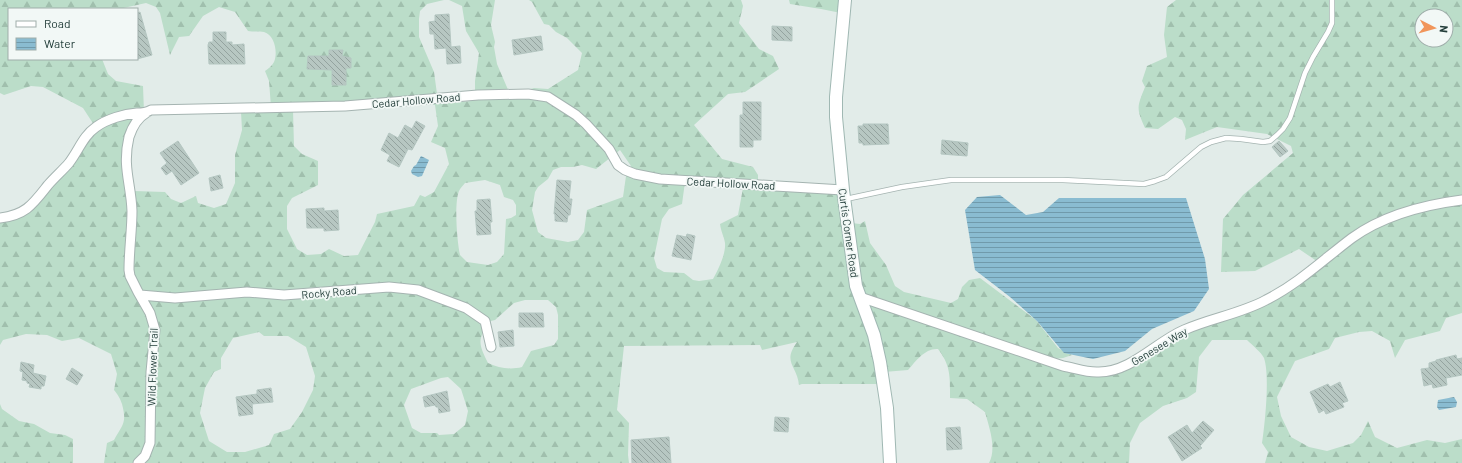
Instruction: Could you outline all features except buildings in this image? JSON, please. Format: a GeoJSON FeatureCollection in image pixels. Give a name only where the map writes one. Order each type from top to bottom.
{"type":"FeatureCollection","features":[{"type":"Feature","properties":{"kind":"street","name":"Curtis Corner Road"},"geometry":{"type":"LineString","coordinates":[[845,0],[836,97],[836,117],[856,286],[874,335],[880,362],[887,408],[890,463]]}},
{"type":"Feature","properties":{"kind":"street","name":"Cedar Hollow Road"},"geometry":{"type":"LineString","coordinates":[[0,218],[26,210],[39,198],[69,163],[85,136],[96,126],[108,120],[125,115],[147,112],[151,110],[345,106],[478,95],[528,94],[548,97],[576,115],[609,149],[618,165],[635,174],[660,179],[844,194]]}},
{"type":"Feature","properties":{"kind":"street","name":"Wild Flower Trail"},"geometry":{"type":"LineString","coordinates":[[138,463],[149,450],[150,443],[151,372],[155,338],[154,324],[150,313],[130,276],[129,270],[132,211],[127,176],[126,151],[134,125],[142,115],[147,112]]}},
{"type":"Feature","properties":{"kind":"street","name":"Genesee Way"},"geometry":{"type":"LineString","coordinates":[[860,297],[1063,366],[1089,372],[1105,372],[1124,367],[1183,330],[1246,310],[1266,301],[1286,289],[1353,238],[1381,221],[1401,212],[1462,200]]}},
{"type":"Feature","properties":{"kind":"street","name":"Rocky Road"},"geometry":{"type":"LineString","coordinates":[[140,295],[175,298],[247,292],[284,295],[390,287],[418,290],[466,308],[485,321],[491,348]]}},
{"type":"Feature","properties":{"kind":"lane"},"geometry":{"type":"LineString","coordinates":[[844,194],[952,180],[1063,180],[1144,184],[1155,182],[1166,177],[1201,147],[1211,142],[1226,138],[1263,142],[1270,141],[1283,129],[1290,118],[1305,73],[1332,23],[1332,0]]}},
{"type":"Feature","properties":{"kind":"green space"},"geometry":{"type":"Polygon","coordinates":[[[0,0],[444,0],[427,4],[420,11],[419,19],[419,37],[434,72],[438,101],[440,104],[471,101],[475,99],[475,81],[479,53],[466,31],[462,6],[449,0],[495,0],[491,25],[495,42],[494,47],[497,64],[509,92],[512,95],[534,88],[548,89],[578,70],[582,53],[567,38],[556,32],[549,25],[544,24],[532,2],[529,0],[741,0],[743,6],[739,23],[759,49],[773,56],[779,69],[745,92],[728,94],[694,125],[722,159],[753,167],[758,175],[758,186],[760,188],[838,194],[843,222],[860,224],[865,221],[870,243],[886,265],[895,286],[904,292],[951,303],[958,299],[962,287],[969,280],[980,278],[1036,320],[1058,348],[1072,355],[1052,359],[1104,373],[1186,330],[1236,314],[1321,264],[1299,249],[1255,271],[1221,272],[1223,219],[1243,195],[1293,153],[1291,146],[1267,134],[1217,127],[1185,140],[1186,129],[1182,120],[1175,117],[1158,129],[1145,128],[1139,112],[1139,103],[1145,87],[1142,81],[1147,66],[1167,57],[1164,35],[1167,7],[1176,0],[1462,0],[1462,313],[1446,318],[1440,331],[1405,340],[1395,358],[1390,341],[1372,331],[1359,332],[1335,338],[1329,349],[1295,361],[1277,397],[1281,416],[1291,437],[1309,447],[1327,451],[1353,443],[1361,435],[1368,421],[1375,437],[1397,448],[1427,440],[1445,443],[1462,439],[1462,463],[1265,463],[1268,452],[1262,443],[1267,388],[1264,358],[1247,340],[1212,340],[1199,357],[1196,392],[1187,398],[1163,406],[1140,423],[1130,443],[1129,463],[989,463],[992,444],[985,412],[967,399],[950,398],[948,366],[938,349],[933,349],[925,353],[908,370],[884,372],[884,382],[877,384],[799,385],[791,360],[793,349],[797,342],[762,350],[760,345],[624,346],[617,410],[629,423],[629,463],[104,463],[107,443],[114,440],[122,427],[124,420],[122,404],[114,390],[117,374],[111,354],[79,338],[62,341],[47,335],[26,334],[3,340],[0,345],[0,218],[24,213],[96,128],[83,108],[43,87],[31,86],[4,95],[0,93],[0,0]],[[146,3],[124,8],[8,8],[8,60],[102,60],[108,74],[116,81],[143,86],[144,112],[128,152],[134,191],[165,192],[171,199],[181,203],[196,196],[198,203],[214,208],[226,204],[235,183],[235,155],[242,130],[241,112],[271,107],[269,81],[265,71],[274,62],[276,54],[275,45],[268,34],[264,32],[248,31],[235,12],[219,7],[203,16],[189,36],[179,37],[170,55],[160,13],[156,7],[146,3]],[[435,105],[296,108],[293,110],[294,146],[302,154],[318,161],[318,185],[292,198],[287,206],[287,229],[297,249],[307,255],[321,254],[329,249],[344,256],[358,255],[375,222],[377,214],[414,206],[420,195],[425,197],[434,192],[449,164],[445,148],[431,142],[438,126],[435,105]],[[620,150],[596,169],[582,165],[561,167],[553,170],[548,179],[538,187],[535,192],[532,210],[538,232],[546,238],[568,242],[578,240],[584,232],[587,210],[623,197],[626,176],[631,166],[620,150]],[[485,180],[465,183],[460,189],[457,197],[456,213],[460,255],[467,262],[488,265],[497,262],[504,254],[506,219],[516,215],[516,205],[513,200],[504,197],[500,185],[485,180]],[[685,182],[682,204],[669,209],[662,219],[654,258],[657,268],[664,272],[684,273],[693,280],[699,281],[713,279],[721,262],[725,247],[725,241],[720,224],[738,215],[743,188],[685,182]],[[525,300],[514,303],[495,320],[491,321],[483,332],[480,341],[482,351],[488,363],[505,368],[522,367],[531,351],[554,345],[558,339],[558,315],[556,307],[548,300],[525,300]],[[259,332],[233,338],[221,358],[221,369],[214,372],[205,388],[200,413],[209,441],[227,452],[245,452],[269,445],[274,434],[290,429],[302,412],[313,390],[315,376],[306,347],[288,336],[264,336],[259,332]],[[448,377],[441,378],[411,389],[404,405],[412,428],[421,433],[437,433],[439,435],[454,434],[465,425],[468,411],[461,389],[448,377]]]}},
{"type":"Feature","properties":{"kind":"green space"},"geometry":{"type":"Polygon","coordinates":[[[789,0],[842,0],[841,13],[790,4],[789,0]]]}},
{"type":"Feature","properties":{"kind":"green space"},"geometry":{"type":"Polygon","coordinates":[[[0,404],[2,409],[19,421],[34,424],[50,433],[65,435],[73,439],[73,463],[0,463],[0,404]]]}},
{"type":"Feature","properties":{"kind":"water"},"geometry":{"type":"Polygon","coordinates":[[[421,156],[429,160],[422,176],[418,177],[412,174],[411,171],[421,156]]]}},
{"type":"Feature","properties":{"kind":"water"},"geometry":{"type":"Polygon","coordinates":[[[1000,195],[1026,215],[1043,212],[1059,198],[1186,198],[1205,259],[1209,289],[1194,311],[1152,329],[1125,351],[1093,359],[1064,353],[1037,321],[1010,297],[975,270],[965,210],[977,197],[1000,195]]]}},
{"type":"Feature","properties":{"kind":"water"},"geometry":{"type":"Polygon","coordinates":[[[1454,397],[1457,402],[1456,407],[1439,410],[1437,407],[1438,400],[1454,397]]]}}]}
